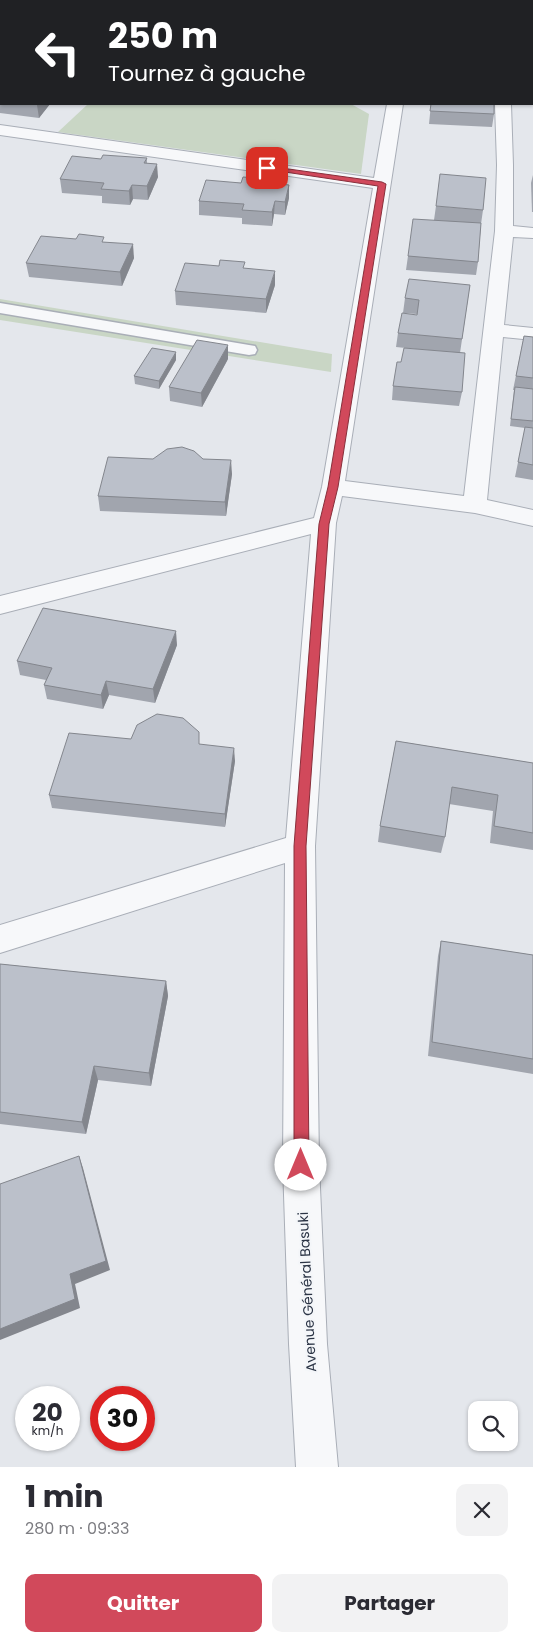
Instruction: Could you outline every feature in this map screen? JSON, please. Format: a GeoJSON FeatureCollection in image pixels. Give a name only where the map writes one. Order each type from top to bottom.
{"type":"FeatureCollection","features":[{"type":"Feature","properties":{"kind":"street","name":"Avenue Général Basuki"},"geometry":{"type":"LineString","coordinates":[[317,1467],[308,1344],[301,1165],[300,846],[324,524],[333,487],[395,105]]}},
{"type":"Feature","properties":{"kind":"street"},"geometry":{"type":"LineString","coordinates":[[476,505],[504,231],[505,165],[503,105]]}},
{"type":"Feature","properties":{"kind":"street"},"geometry":{"type":"LineString","coordinates":[[0,130],[382,184]]}},
{"type":"Feature","properties":{"kind":"street"},"geometry":{"type":"LineString","coordinates":[[504,231],[533,233]]}},
{"type":"Feature","properties":{"kind":"street"},"geometry":{"type":"LineString","coordinates":[[494,330],[533,334]]}},
{"type":"Feature","properties":{"kind":"street"},"geometry":{"type":"LineString","coordinates":[[333,487],[476,505],[533,518]]}},
{"type":"Feature","properties":{"kind":"street"},"geometry":{"type":"LineString","coordinates":[[0,605],[324,524]]}},
{"type":"Feature","properties":{"kind":"street"},"geometry":{"type":"LineString","coordinates":[[0,939],[300,846]]}},
{"type":"Feature","properties":{"kind":"lane"},"geometry":{"type":"LineString","coordinates":[[0,308],[249,350]]}},
{"type":"Feature","properties":{"kind":"green space"},"geometry":{"type":"Polygon","coordinates":[[[87,105],[353,105],[369,114],[361,174],[58,132],[87,105]]]}},
{"type":"Feature","properties":{"kind":"green space"},"geometry":{"type":"Polygon","coordinates":[[[0,299],[332,354],[331,372],[0,320],[0,299]]]}},
{"type":"Feature","properties":{"kind":"building"},"geometry":{"type":"Polygon","coordinates":[[[431,105],[494,105],[494,114],[430,111],[431,105]]]}},
{"type":"Feature","properties":{"kind":"building"},"geometry":{"type":"Polygon","coordinates":[[[103,155],[147,158],[144,163],[157,164],[147,186],[132,185],[129,191],[101,189],[104,183],[60,179],[72,156],[101,159],[103,155]]]}},
{"type":"Feature","properties":{"kind":"building"},"geometry":{"type":"Polygon","coordinates":[[[440,174],[486,178],[483,210],[436,206],[440,174]]]}},
{"type":"Feature","properties":{"kind":"building"},"geometry":{"type":"Polygon","coordinates":[[[243,177],[281,180],[280,184],[289,185],[285,202],[275,201],[272,212],[242,210],[244,204],[199,201],[206,180],[241,183],[243,177]]]}},
{"type":"Feature","properties":{"kind":"building"},"geometry":{"type":"Polygon","coordinates":[[[413,219],[481,223],[478,262],[408,256],[413,219]]]}},
{"type":"Feature","properties":{"kind":"building"},"geometry":{"type":"Polygon","coordinates":[[[79,234],[104,237],[102,242],[133,244],[120,272],[26,263],[41,236],[76,239],[79,234]]]}},
{"type":"Feature","properties":{"kind":"building"},"geometry":{"type":"Polygon","coordinates":[[[220,260],[245,262],[243,268],[275,271],[266,299],[175,291],[185,263],[219,266],[220,260]]]}},
{"type":"Feature","properties":{"kind":"building"},"geometry":{"type":"Polygon","coordinates":[[[409,279],[470,285],[462,339],[398,333],[402,313],[417,315],[419,300],[405,298],[409,279]]]}},
{"type":"Feature","properties":{"kind":"building"},"geometry":{"type":"Polygon","coordinates":[[[524,336],[533,337],[533,378],[516,376],[524,336]]]}},
{"type":"Feature","properties":{"kind":"building"},"geometry":{"type":"Polygon","coordinates":[[[197,340],[228,345],[201,393],[169,387],[197,340]]]}},
{"type":"Feature","properties":{"kind":"building"},"geometry":{"type":"Polygon","coordinates":[[[152,348],[176,352],[159,381],[134,376],[152,348]]]}},
{"type":"Feature","properties":{"kind":"building"},"geometry":{"type":"Polygon","coordinates":[[[404,348],[465,353],[462,392],[393,386],[397,362],[401,362],[404,348]]]}},
{"type":"Feature","properties":{"kind":"building"},"geometry":{"type":"Polygon","coordinates":[[[515,387],[533,389],[533,421],[511,419],[515,387]]]}},
{"type":"Feature","properties":{"kind":"building"},"geometry":{"type":"Polygon","coordinates":[[[525,427],[533,428],[533,465],[518,462],[525,427]]]}},
{"type":"Feature","properties":{"kind":"building"},"geometry":{"type":"Polygon","coordinates":[[[182,447],[194,451],[203,459],[231,460],[225,502],[98,496],[108,457],[153,459],[167,449],[182,447]]]}},
{"type":"Feature","properties":{"kind":"building"},"geometry":{"type":"Polygon","coordinates":[[[43,608],[176,631],[153,689],[106,681],[101,695],[44,685],[52,668],[17,661],[43,608]]]}},
{"type":"Feature","properties":{"kind":"building"},"geometry":{"type":"Polygon","coordinates":[[[157,714],[183,718],[199,732],[199,744],[234,748],[225,814],[49,795],[69,733],[131,739],[137,725],[157,714]]]}},
{"type":"Feature","properties":{"kind":"building"},"geometry":{"type":"Polygon","coordinates":[[[396,741],[533,763],[533,833],[494,826],[498,795],[452,787],[445,837],[380,826],[396,741]]]}},
{"type":"Feature","properties":{"kind":"building"},"geometry":{"type":"Polygon","coordinates":[[[441,941],[533,955],[533,1059],[432,1042],[441,941]]]}},
{"type":"Feature","properties":{"kind":"building"},"geometry":{"type":"Polygon","coordinates":[[[0,964],[166,981],[149,1073],[94,1066],[82,1122],[0,1112],[0,964]]]}},
{"type":"Feature","properties":{"kind":"building"},"geometry":{"type":"Polygon","coordinates":[[[79,1156],[106,1261],[70,1274],[75,1299],[0,1329],[0,1184],[79,1156]]]}},
{"type":"Feature","properties":{"kind":"route"},"geometry":{"type":"LineString","coordinates":[[267,168],[382,184],[333,487],[324,524],[300,846],[301,1165]]}}]}
